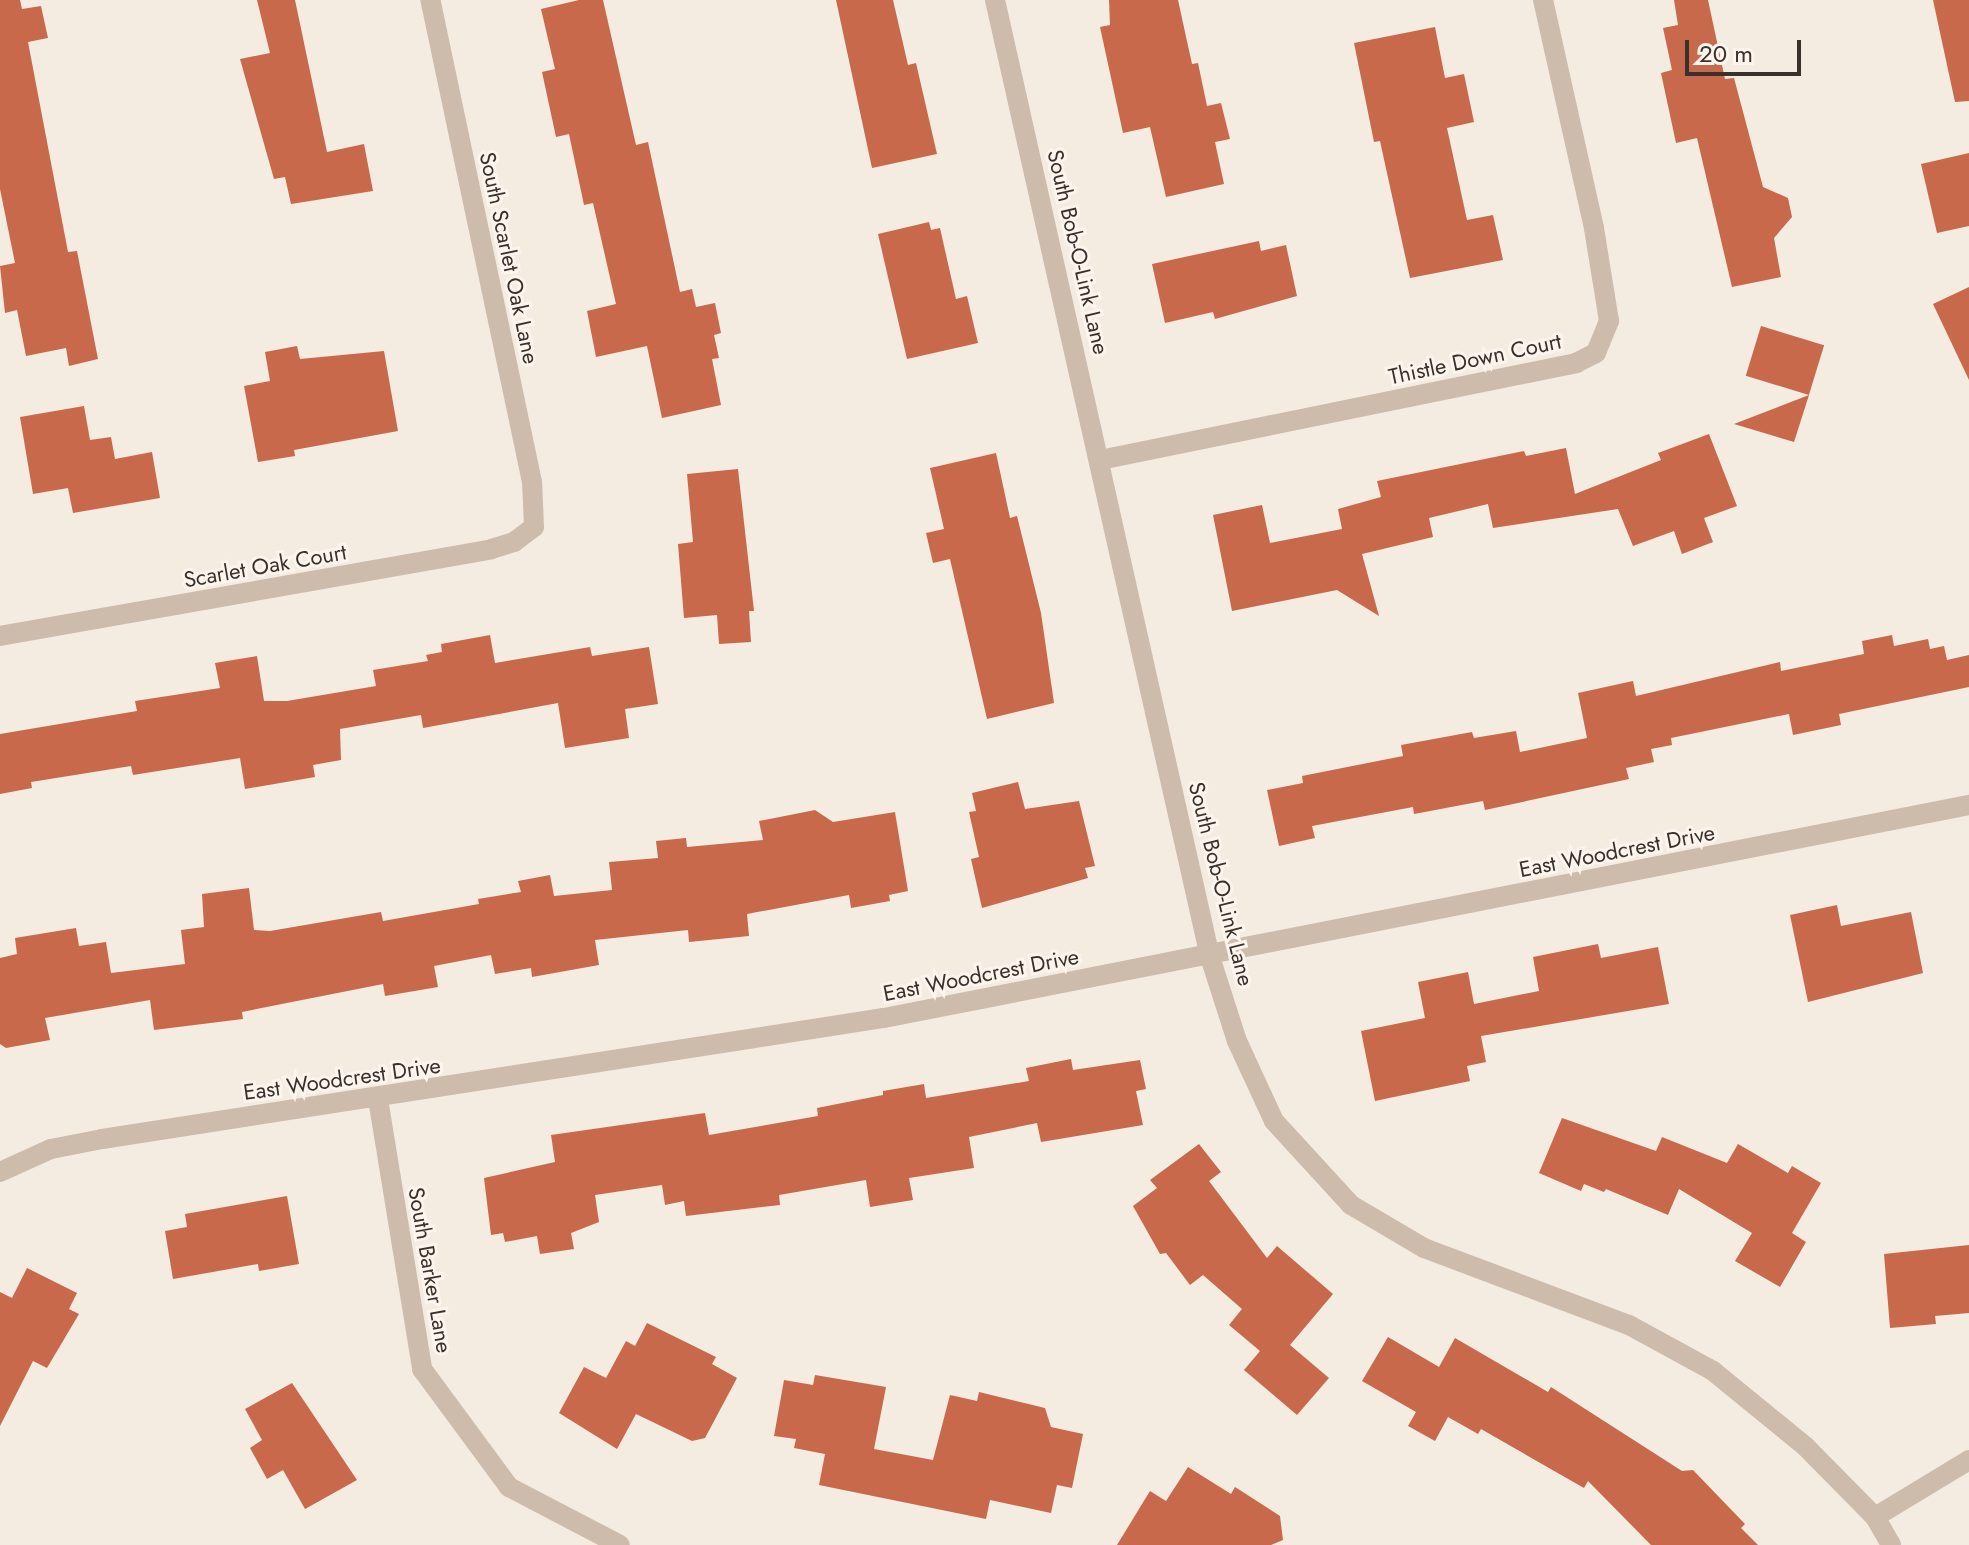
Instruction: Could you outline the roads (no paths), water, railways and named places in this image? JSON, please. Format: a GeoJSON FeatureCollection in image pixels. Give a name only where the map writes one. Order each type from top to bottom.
{"type":"FeatureCollection","features":[{"type":"Feature","properties":{"kind":"street","name":"South Scarlet Oak Lane"},"geometry":{"type":"LineString","coordinates":[[430,0],[532,482],[534,527]]}},
{"type":"Feature","properties":{"kind":"street","name":"South Bob-O-Link Lane"},"geometry":{"type":"LineString","coordinates":[[995,0],[1210,957],[1237,1041],[1274,1121],[1351,1205],[1424,1248],[1629,1325],[1713,1371],[1805,1446],[1875,1517],[1891,1545]]}},
{"type":"Feature","properties":{"kind":"street","name":"Thistle Down Court"},"geometry":{"type":"LineString","coordinates":[[1100,460],[1576,363],[1596,353],[1609,321],[1594,228],[1543,0]]}},
{"type":"Feature","properties":{"kind":"street","name":"Scarlet Oak Court"},"geometry":{"type":"LineString","coordinates":[[0,636],[491,549],[514,542],[534,527]]}},
{"type":"Feature","properties":{"kind":"street","name":"East Woodcrest Drive"},"geometry":{"type":"LineString","coordinates":[[0,1172],[51,1149],[102,1139],[378,1099],[884,1018],[1210,957],[1969,805]]}},
{"type":"Feature","properties":{"kind":"street","name":"South Barker Lane"},"geometry":{"type":"LineString","coordinates":[[378,1099],[422,1369],[509,1487],[620,1545]]}},
{"type":"Feature","properties":{"kind":"street"},"geometry":{"type":"LineString","coordinates":[[1875,1517],[1969,1460]]}}]}
